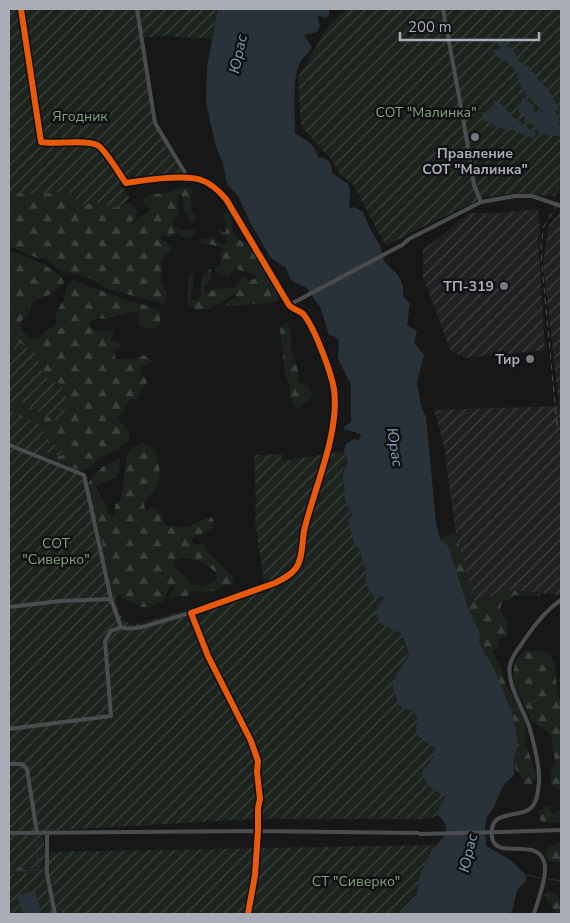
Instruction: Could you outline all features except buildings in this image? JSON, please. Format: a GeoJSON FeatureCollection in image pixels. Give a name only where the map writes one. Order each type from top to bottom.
{"type":"FeatureCollection","features":[{"type":"Feature","properties":{"kind":"street"},"geometry":{"type":"LineString","coordinates":[[9,445],[84,475],[111,599],[121,627],[126,630],[191,613],[285,578],[296,568],[304,530],[328,448],[335,405],[334,388],[311,325],[302,313],[289,305],[226,199],[218,190],[201,180],[188,178],[126,183],[99,146],[88,142],[51,144],[41,142],[21,9]]}},
{"type":"Feature","properties":{"kind":"street"},"geometry":{"type":"LineString","coordinates":[[137,9],[156,123],[188,178]]}},
{"type":"Feature","properties":{"kind":"street"},"geometry":{"type":"LineString","coordinates":[[443,9],[474,185],[481,202]]}},
{"type":"Feature","properties":{"kind":"street"},"geometry":{"type":"LineString","coordinates":[[289,305],[481,202],[515,196],[532,196],[561,206]]}},
{"type":"Feature","properties":{"kind":"street"},"geometry":{"type":"LineString","coordinates":[[9,607],[60,601],[111,599]]}},
{"type":"Feature","properties":{"kind":"street"},"geometry":{"type":"LineString","coordinates":[[534,914],[544,876],[545,864],[540,854],[533,850],[503,848],[496,845],[492,840],[491,829],[496,819],[529,809],[534,804],[538,793],[539,779],[536,756],[529,726],[509,672],[513,656],[536,623],[561,600]]}},
{"type":"Feature","properties":{"kind":"street"},"geometry":{"type":"LineString","coordinates":[[191,613],[201,641],[244,726],[258,761],[256,772],[260,800],[258,831],[248,914]]}},
{"type":"Feature","properties":{"kind":"street"},"geometry":{"type":"LineString","coordinates":[[9,729],[111,716],[105,641],[111,631],[121,627]]}},
{"type":"Feature","properties":{"kind":"street"},"geometry":{"type":"LineString","coordinates":[[9,764],[22,764],[27,769],[37,833]]}},
{"type":"Feature","properties":{"kind":"street"},"geometry":{"type":"LineString","coordinates":[[9,834],[258,831],[419,834],[561,830]]}},
{"type":"Feature","properties":{"kind":"street"},"geometry":{"type":"LineString","coordinates":[[47,833],[47,874],[55,914]]}},
{"type":"Feature","properties":{"kind":"shaded area"},"geometry":{"type":"Polygon","coordinates":[[[538,209],[545,350],[465,358],[451,351],[423,277],[423,250],[470,213],[502,213],[538,209]]]}},
{"type":"Feature","properties":{"kind":"shaded area"},"geometry":{"type":"Polygon","coordinates":[[[560,211],[561,595],[508,590],[475,603],[456,535],[444,446],[434,410],[559,406],[543,263],[549,226],[560,211]]]}},
{"type":"Feature","properties":{"kind":"green space","name":"Ягодник"},"geometry":{"type":"Polygon","coordinates":[[[9,9],[218,9],[212,39],[164,36],[141,38],[154,124],[182,173],[132,177],[120,184],[130,198],[116,208],[96,202],[84,205],[66,191],[25,194],[9,191],[9,9]]]}},
{"type":"Feature","properties":{"kind":"green space","name":"СОТ \"Малинка\""},"geometry":{"type":"Polygon","coordinates":[[[346,9],[561,9],[561,186],[555,196],[515,193],[485,197],[386,246],[352,183],[341,175],[331,159],[301,126],[298,78],[328,26],[346,9]]]}},
{"type":"Feature","properties":{"kind":"green space"},"geometry":{"type":"Polygon","coordinates":[[[182,187],[190,188],[193,193],[191,202],[195,216],[193,223],[184,210],[183,197],[180,194],[177,201],[179,214],[174,218],[173,224],[179,229],[192,229],[195,232],[192,239],[183,237],[176,232],[170,237],[159,237],[172,247],[161,263],[160,280],[166,291],[167,301],[164,304],[104,288],[92,279],[59,270],[46,259],[37,258],[9,246],[9,191],[40,194],[66,191],[84,205],[96,202],[116,208],[128,203],[133,205],[138,212],[136,218],[132,221],[133,223],[151,209],[142,200],[147,196],[151,194],[164,194],[182,187]]]}},
{"type":"Feature","properties":{"kind":"green space"},"geometry":{"type":"Polygon","coordinates":[[[227,212],[232,217],[233,232],[239,240],[246,242],[250,247],[279,297],[277,301],[271,303],[226,305],[228,301],[236,298],[237,296],[234,295],[221,304],[215,304],[211,309],[195,309],[188,304],[188,279],[191,273],[194,275],[191,300],[199,301],[203,275],[209,269],[211,270],[212,277],[204,289],[205,293],[215,289],[235,288],[243,277],[251,280],[258,278],[253,274],[235,268],[229,276],[222,276],[215,269],[221,265],[223,248],[200,242],[201,239],[212,237],[223,244],[226,243],[227,238],[216,231],[220,229],[224,233],[226,231],[227,227],[223,215],[227,212]]]}},
{"type":"Feature","properties":{"kind":"green space"},"geometry":{"type":"Polygon","coordinates":[[[9,251],[23,255],[49,268],[64,283],[54,292],[32,303],[28,315],[22,320],[23,331],[31,339],[40,338],[53,327],[56,322],[56,313],[64,299],[67,286],[73,280],[154,308],[160,312],[160,324],[155,329],[139,326],[137,312],[130,312],[106,319],[97,318],[92,320],[89,325],[97,330],[113,331],[111,340],[120,344],[121,347],[115,349],[115,359],[133,359],[144,355],[152,361],[148,365],[142,366],[140,370],[141,374],[148,381],[139,393],[138,399],[128,400],[124,412],[118,417],[118,420],[130,433],[128,442],[121,445],[119,450],[103,456],[87,469],[78,470],[37,454],[42,451],[61,456],[60,448],[56,444],[42,441],[44,430],[40,426],[13,413],[15,404],[21,402],[56,421],[65,414],[64,408],[67,400],[61,384],[48,379],[41,370],[37,356],[18,342],[9,362],[9,251]]]}},
{"type":"Feature","properties":{"kind":"green space"},"geometry":{"type":"Polygon","coordinates":[[[285,323],[288,324],[291,348],[299,373],[297,381],[307,385],[312,394],[310,399],[302,404],[300,408],[297,408],[293,403],[285,373],[280,329],[285,323]]]}},
{"type":"Feature","properties":{"kind":"green space"},"geometry":{"type":"Polygon","coordinates":[[[18,342],[37,356],[41,370],[48,379],[61,384],[67,400],[64,408],[65,414],[56,421],[21,402],[15,404],[13,413],[20,418],[30,420],[39,425],[44,430],[42,441],[57,445],[64,454],[61,456],[42,451],[38,454],[88,477],[88,488],[96,510],[97,528],[102,541],[110,587],[113,593],[116,594],[118,608],[122,617],[134,625],[189,609],[264,583],[255,519],[254,455],[281,454],[283,461],[344,451],[348,462],[342,471],[343,481],[347,506],[353,514],[348,520],[355,546],[360,550],[366,569],[366,585],[379,598],[385,597],[379,605],[381,624],[401,633],[407,651],[407,660],[395,676],[411,709],[416,714],[420,739],[431,744],[436,749],[432,759],[422,772],[427,785],[445,797],[439,808],[438,815],[429,819],[252,819],[44,831],[44,852],[435,845],[422,870],[416,898],[402,914],[9,914],[9,874],[37,872],[35,869],[9,866],[9,362],[14,347],[18,342]]]}},
{"type":"Feature","properties":{"kind":"green space"},"geometry":{"type":"Polygon","coordinates":[[[143,443],[155,450],[159,465],[159,481],[153,493],[144,502],[145,510],[152,507],[155,508],[165,524],[169,526],[188,527],[207,518],[212,518],[214,520],[213,528],[193,538],[192,542],[195,545],[203,544],[210,555],[234,578],[232,585],[211,591],[192,591],[187,596],[179,596],[172,599],[169,598],[169,595],[174,588],[172,586],[169,588],[164,600],[156,605],[147,607],[141,607],[113,593],[110,587],[102,541],[97,528],[96,510],[89,493],[88,483],[102,467],[118,459],[120,460],[119,473],[116,478],[97,485],[99,495],[112,517],[115,514],[115,505],[121,499],[127,455],[133,447],[143,443]],[[182,558],[176,560],[174,565],[180,573],[188,578],[190,584],[202,586],[216,581],[216,573],[208,566],[196,560],[182,558]]]}},
{"type":"Feature","properties":{"kind":"green space"},"geometry":{"type":"Polygon","coordinates":[[[453,533],[456,535],[475,602],[508,590],[541,594],[539,596],[514,595],[510,600],[503,600],[500,609],[507,622],[508,635],[507,637],[499,638],[497,650],[492,650],[501,668],[506,685],[525,718],[526,745],[537,776],[537,780],[531,784],[524,784],[516,770],[513,759],[517,747],[510,710],[485,652],[479,643],[480,634],[467,605],[448,547],[440,539],[453,533]]]}},
{"type":"Feature","properties":{"kind":"green space"},"geometry":{"type":"Polygon","coordinates":[[[526,651],[546,652],[551,656],[555,667],[558,695],[561,701],[561,792],[551,784],[551,772],[555,761],[551,736],[532,722],[515,686],[513,674],[515,662],[526,651]]]}},
{"type":"Feature","properties":{"kind":"green space"},"geometry":{"type":"Polygon","coordinates":[[[546,806],[549,807],[552,813],[561,810],[561,823],[542,822],[539,812],[546,806]]]}},
{"type":"Feature","properties":{"kind":"green space"},"geometry":{"type":"Polygon","coordinates":[[[561,842],[561,863],[549,861],[545,856],[547,849],[561,842]]]}},
{"type":"Feature","properties":{"kind":"green space"},"geometry":{"type":"Polygon","coordinates":[[[9,866],[35,869],[37,873],[9,874],[9,866]]]}},
{"type":"Feature","properties":{"kind":"green space"},"geometry":{"type":"Polygon","coordinates":[[[547,892],[552,892],[558,896],[561,914],[556,914],[547,901],[545,895],[547,892]]]}},
{"type":"Feature","properties":{"kind":"water","name":"Юрас"},"geometry":{"type":"Polygon","coordinates":[[[218,9],[329,9],[329,15],[326,18],[317,15],[320,25],[317,32],[304,35],[312,47],[297,69],[294,97],[295,134],[310,143],[318,157],[329,162],[332,173],[348,184],[350,190],[349,209],[354,207],[363,212],[380,246],[384,261],[398,275],[403,286],[403,296],[410,303],[407,325],[417,331],[414,343],[424,355],[417,381],[421,406],[426,417],[436,523],[440,539],[448,546],[467,605],[480,634],[479,643],[491,664],[510,709],[517,736],[513,777],[503,786],[485,826],[486,845],[512,861],[526,875],[525,882],[517,891],[510,914],[402,914],[415,899],[423,868],[432,850],[446,832],[445,824],[438,815],[439,808],[445,797],[427,785],[422,772],[432,759],[436,749],[416,733],[416,714],[411,709],[407,710],[399,705],[393,688],[393,682],[409,654],[401,633],[381,624],[376,613],[385,597],[375,599],[366,585],[366,569],[360,550],[355,546],[348,520],[353,514],[347,506],[344,496],[346,492],[343,473],[348,462],[344,451],[346,444],[354,439],[359,440],[361,435],[345,430],[344,427],[351,422],[351,385],[338,359],[339,341],[334,336],[329,335],[321,309],[307,288],[291,280],[286,268],[271,258],[251,224],[238,196],[227,184],[223,164],[216,147],[206,102],[207,67],[218,9]]]}},
{"type":"Feature","properties":{"kind":"water"},"geometry":{"type":"Polygon","coordinates":[[[499,39],[516,54],[517,59],[528,66],[549,90],[560,112],[556,109],[555,113],[559,117],[557,119],[561,120],[558,122],[561,125],[559,132],[561,135],[541,134],[533,125],[525,122],[525,117],[518,111],[523,97],[533,106],[534,113],[544,112],[530,99],[523,89],[517,71],[506,61],[494,55],[495,53],[491,50],[499,50],[501,48],[496,41],[499,39]]]}},
{"type":"Feature","properties":{"kind":"water"},"geometry":{"type":"Polygon","coordinates":[[[494,101],[498,101],[513,117],[536,134],[533,138],[483,121],[482,112],[490,113],[493,109],[494,101]]]}},
{"type":"Feature","properties":{"kind":"water"},"geometry":{"type":"Polygon","coordinates":[[[35,891],[41,912],[23,914],[17,895],[35,891]]]}},
{"type":"Feature","properties":{"kind":"waterway"},"geometry":{"type":"LineString","coordinates":[[524,706],[537,700]]}},
{"type":"Feature","properties":{"kind":"waterway"},"geometry":{"type":"LineString","coordinates":[[510,710],[518,708]]}},
{"type":"Feature","properties":{"kind":"waterway"},"geometry":{"type":"LineString","coordinates":[[9,871],[38,870],[37,845]]}},
{"type":"Feature","properties":{"kind":"waterway"},"geometry":{"type":"LineString","coordinates":[[527,875],[540,878]]}},
{"type":"Feature","properties":{"kind":"waterway"},"geometry":{"type":"LineString","coordinates":[[548,879],[561,881]]}},
{"type":"Feature","properties":{"kind":"railway"},"geometry":{"type":"LineString","coordinates":[[557,425],[541,245],[544,226],[561,199]]}},
{"type":"Feature","properties":{"kind":"cycle path"},"geometry":{"type":"LineString","coordinates":[[21,9],[41,142],[95,144],[107,155],[126,183],[164,178],[194,178],[208,183],[215,188],[226,199],[289,305],[302,313],[313,330],[326,362],[334,389],[335,406],[330,442],[308,514],[301,555],[296,568],[289,575],[275,583],[191,613],[208,656],[251,741],[258,761],[257,772],[260,799],[258,831],[255,875],[248,914]]}},
{"type":"Feature","properties":{"kind":"place","name":"Правление СОТ \"Малинка\""},"geometry":{"type":"Point","coordinates":[475,137]}},
{"type":"Feature","properties":{"kind":"place","name":"ТП-319"},"geometry":{"type":"Point","coordinates":[504,286]}},
{"type":"Feature","properties":{"kind":"place","name":"Тир"},"geometry":{"type":"Point","coordinates":[530,359]}},
{"type":"Feature","properties":{"kind":"park label","name":"СОТ \"Сиверко\""},"geometry":{"type":"Point","coordinates":[56,552]}},
{"type":"Feature","properties":{"kind":"park label","name":"СТ \"Сиверко\""},"geometry":{"type":"Point","coordinates":[356,881]}}]}
